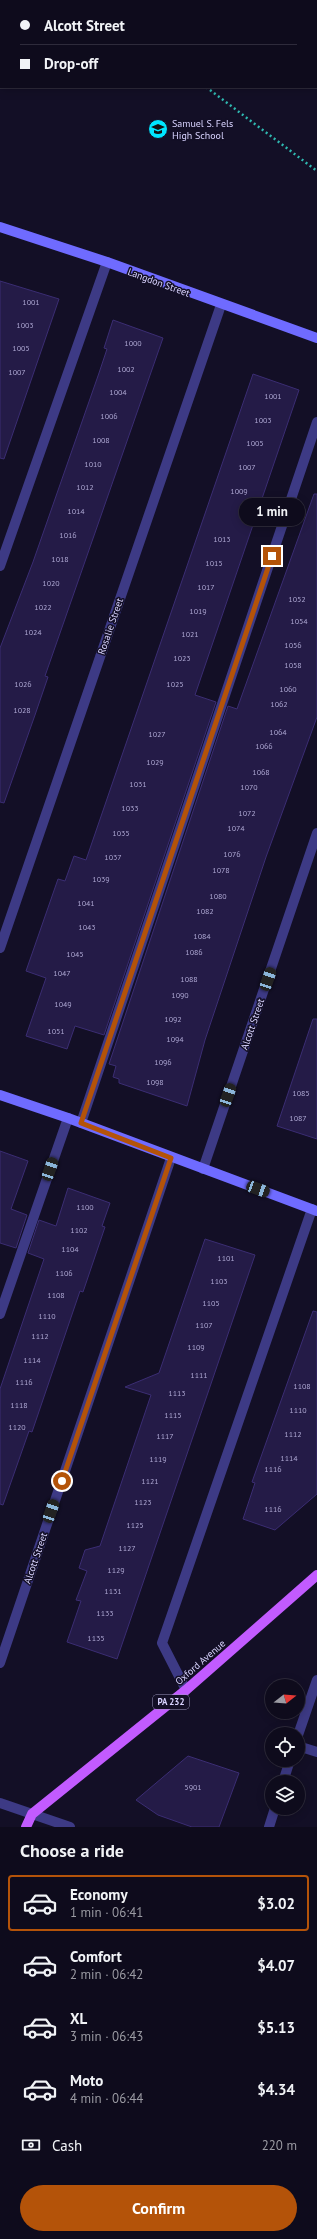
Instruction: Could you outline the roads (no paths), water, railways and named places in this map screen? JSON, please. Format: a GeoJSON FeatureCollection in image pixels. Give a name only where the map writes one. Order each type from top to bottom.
{"type":"FeatureCollection","features":[{"type":"Feature","properties":{"kind":"main road","name":"Langdon Street"},"geometry":{"type":"LineString","coordinates":[[0,227],[107,262],[221,305],[317,338]]}},
{"type":"Feature","properties":{"kind":"main road"},"geometry":{"type":"LineString","coordinates":[[0,1095],[68,1118],[171,1158],[315,1210]]}},
{"type":"Feature","properties":{"kind":"main road","name":"Oxford Avenue"},"geometry":{"type":"LineString","coordinates":[[26,1827],[32,1814],[186,1690],[317,1575]]}},
{"type":"Feature","properties":{"kind":"street"},"geometry":{"type":"LineString","coordinates":[[0,566],[107,262]]}},
{"type":"Feature","properties":{"kind":"street","name":"Rosalie Street"},"geometry":{"type":"LineString","coordinates":[[0,948],[221,305]]}},
{"type":"Feature","properties":{"kind":"street"},"geometry":{"type":"LineString","coordinates":[[81,1123],[317,422]]}},
{"type":"Feature","properties":{"kind":"street","name":"Alcott Street"},"geometry":{"type":"LineString","coordinates":[[203,1169],[317,833]]}},
{"type":"Feature","properties":{"kind":"street"},"geometry":{"type":"LineString","coordinates":[[0,1314],[68,1118]]}},
{"type":"Feature","properties":{"kind":"street","name":"Alcott Street"},"geometry":{"type":"LineString","coordinates":[[0,1663],[171,1158]]}},
{"type":"Feature","properties":{"kind":"street"},"geometry":{"type":"LineString","coordinates":[[186,1690],[162,1643],[315,1210]]}},
{"type":"Feature","properties":{"kind":"street"},"geometry":{"type":"LineString","coordinates":[[301,1727],[317,1680]]}},
{"type":"Feature","properties":{"kind":"street"},"geometry":{"type":"LineString","coordinates":[[305,1748],[317,1752]]}},
{"type":"Feature","properties":{"kind":"street"},"geometry":{"type":"LineString","coordinates":[[0,1803],[70,1827]]}},
{"type":"Feature","properties":{"kind":"street"},"geometry":{"type":"LineString","coordinates":[[269,1827],[273,1815]]}},
{"type":"Feature","properties":{"kind":"place","name":"Samuel S. Fels High School"},"geometry":{"type":"Point","coordinates":[158,129]}}]}
